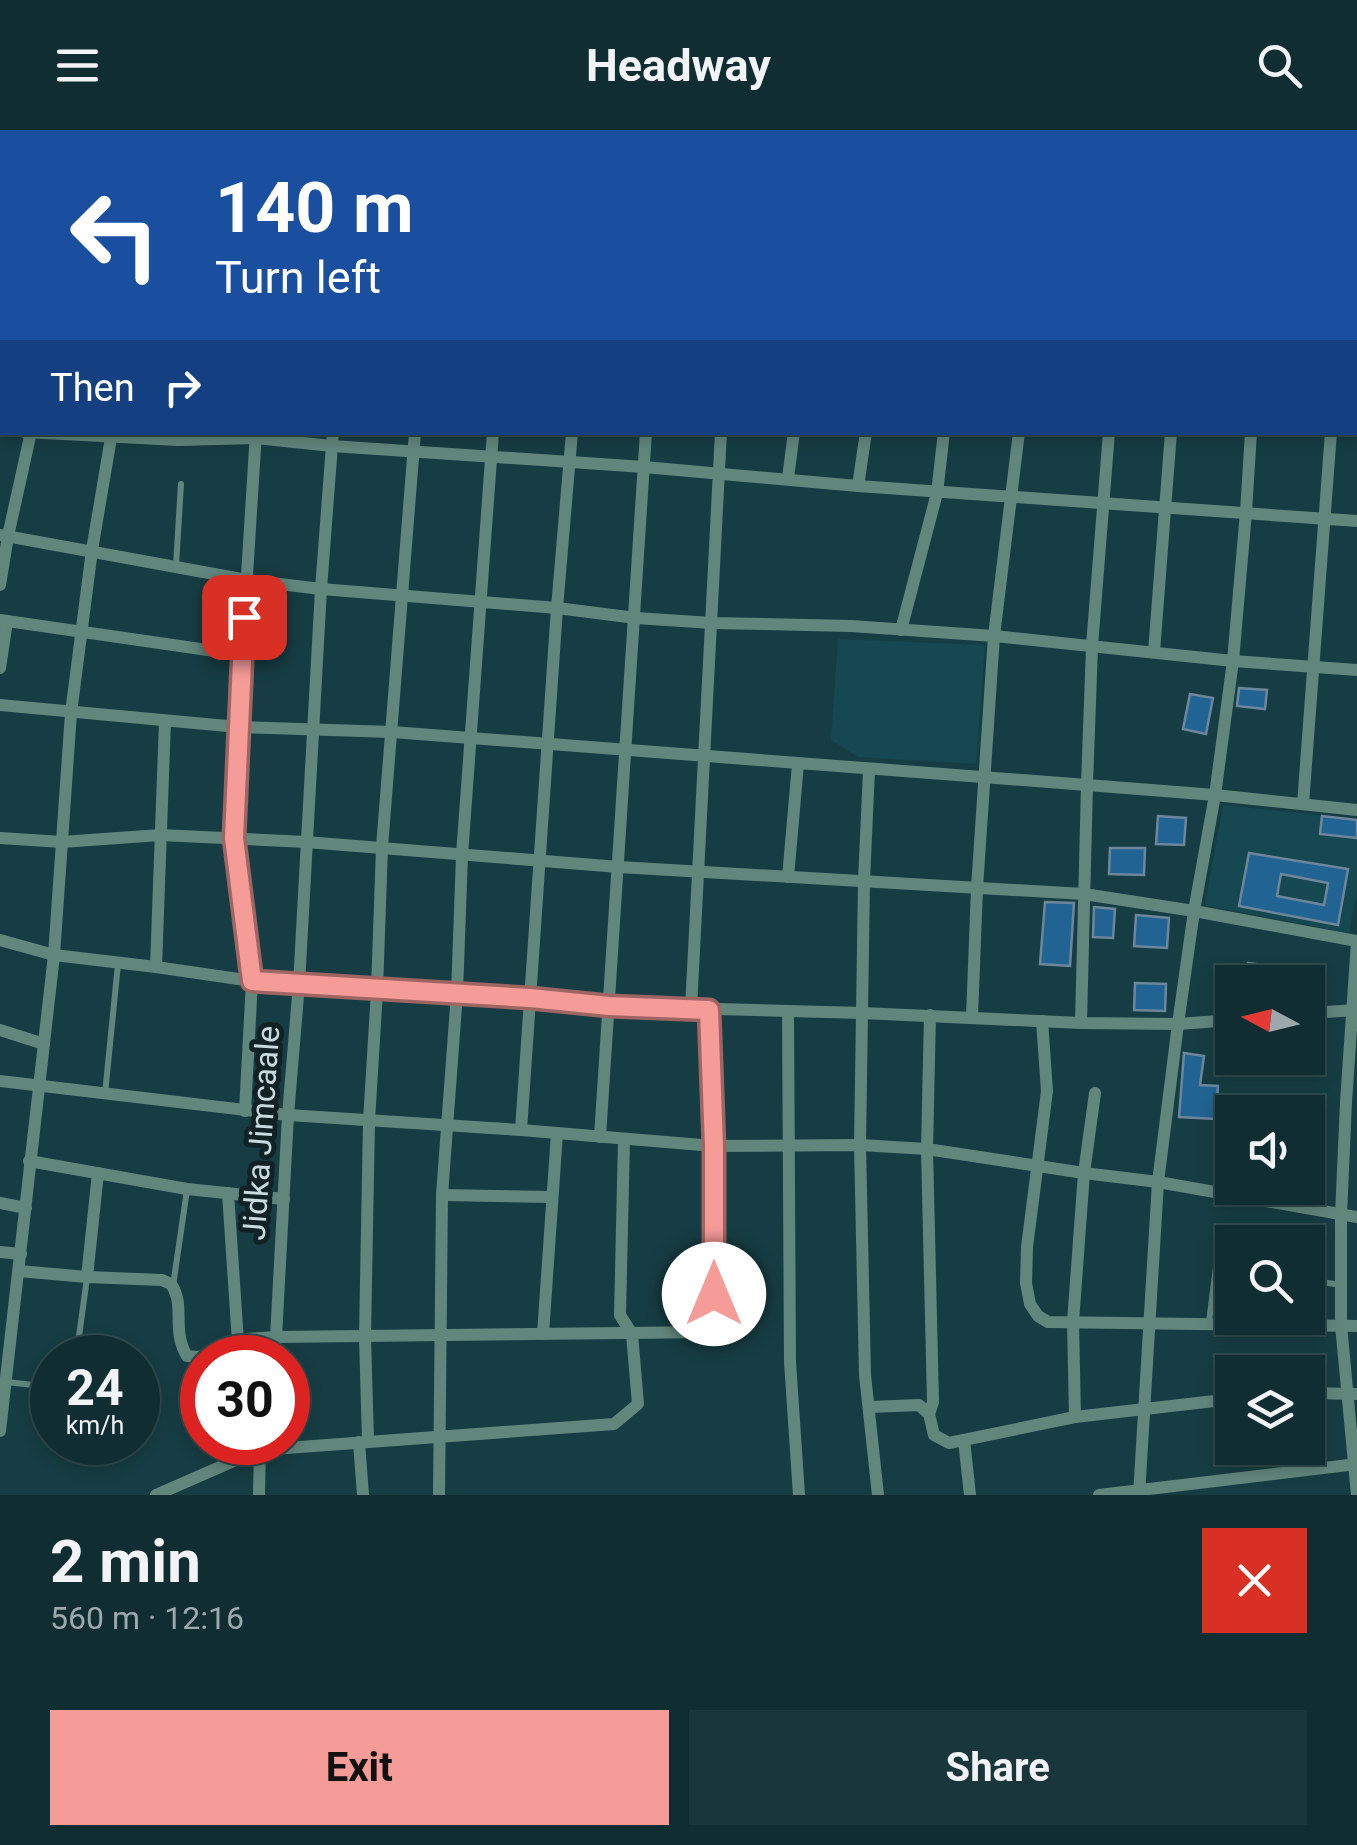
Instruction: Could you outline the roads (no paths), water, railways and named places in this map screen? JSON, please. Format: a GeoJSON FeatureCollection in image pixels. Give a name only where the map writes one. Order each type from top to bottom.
{"type":"FeatureCollection","features":[{"type":"Feature","properties":{"kind":"street"},"geometry":{"type":"LineString","coordinates":[[0,585],[4,536],[29,435]]}},
{"type":"Feature","properties":{"kind":"street"},"geometry":{"type":"LineString","coordinates":[[0,1431],[7,1316],[19,1272],[54,955],[71,714],[111,435],[178,440],[256,435],[332,439],[414,452],[1357,520]]}},
{"type":"Feature","properties":{"kind":"street"},"geometry":{"type":"LineString","coordinates":[[244,1111],[252,981],[234,838],[256,435]]}},
{"type":"Feature","properties":{"kind":"street"},"geometry":{"type":"LineString","coordinates":[[363,1495],[370,1121],[382,847],[415,435]]}},
{"type":"Feature","properties":{"kind":"street"},"geometry":{"type":"LineString","coordinates":[[439,1495],[442,1195],[493,435]]}},
{"type":"Feature","properties":{"kind":"street"},"geometry":{"type":"LineString","coordinates":[[522,1130],[572,435]]}},
{"type":"Feature","properties":{"kind":"street"},"geometry":{"type":"LineString","coordinates":[[600,1136],[646,435]]}},
{"type":"Feature","properties":{"kind":"street"},"geometry":{"type":"LineString","coordinates":[[691,1008],[721,435]]}},
{"type":"Feature","properties":{"kind":"street"},"geometry":{"type":"LineString","coordinates":[[788,478],[794,435]]}},
{"type":"Feature","properties":{"kind":"street"},"geometry":{"type":"LineString","coordinates":[[858,486],[866,435]]}},
{"type":"Feature","properties":{"kind":"street"},"geometry":{"type":"LineString","coordinates":[[902,630],[937,492],[944,435]]}},
{"type":"Feature","properties":{"kind":"street"},"geometry":{"type":"LineString","coordinates":[[972,1017],[994,636],[1019,435]]}},
{"type":"Feature","properties":{"kind":"street"},"geometry":{"type":"LineString","coordinates":[[1082,1023],[1092,646],[1109,435]]}},
{"type":"Feature","properties":{"kind":"street"},"geometry":{"type":"LineString","coordinates":[[1154,652],[1171,435]]}},
{"type":"Feature","properties":{"kind":"street"},"geometry":{"type":"LineString","coordinates":[[1139,1492],[1158,1182],[1232,661],[1251,435]]}},
{"type":"Feature","properties":{"kind":"street"},"geometry":{"type":"LineString","coordinates":[[1303,804],[1332,435]]}},
{"type":"Feature","properties":{"kind":"street","name":"Jidka Jimcaale"},"geometry":{"type":"LineString","coordinates":[[276,1335],[332,439]]}},
{"type":"Feature","properties":{"kind":"street"},"geometry":{"type":"LineString","coordinates":[[4,536],[247,580],[321,589],[636,618],[994,636],[1357,670]]}},
{"type":"Feature","properties":{"kind":"street"},"geometry":{"type":"LineString","coordinates":[[0,668],[3,621],[242,654]]}},
{"type":"Feature","properties":{"kind":"street"},"geometry":{"type":"LineString","coordinates":[[0,705],[238,727],[392,732],[1087,785],[1357,810]]}},
{"type":"Feature","properties":{"kind":"street"},"geometry":{"type":"LineString","coordinates":[[156,966],[165,721]]}},
{"type":"Feature","properties":{"kind":"street"},"geometry":{"type":"LineString","coordinates":[[788,877],[798,764]]}},
{"type":"Feature","properties":{"kind":"street"},"geometry":{"type":"LineString","coordinates":[[869,770],[860,1145],[865,1375],[878,1495]]}},
{"type":"Feature","properties":{"kind":"street"},"geometry":{"type":"LineString","coordinates":[[0,838],[62,842],[160,836],[234,838],[619,868],[1084,894],[1194,910],[1357,942],[1351,1102],[1341,1215],[1341,1325],[1353,1394],[1357,1495]]}},
{"type":"Feature","properties":{"kind":"street"},"geometry":{"type":"LineString","coordinates":[[0,940],[54,955],[252,981],[609,1006],[1082,1023],[1215,1021]]}},
{"type":"Feature","properties":{"kind":"street"},"geometry":{"type":"LineString","coordinates":[[310,1337],[714,1332],[709,1010]]}},
{"type":"Feature","properties":{"kind":"street"},"geometry":{"type":"LineString","coordinates":[[1325,1012],[1354,1010]]}},
{"type":"Feature","properties":{"kind":"street"},"geometry":{"type":"LineString","coordinates":[[788,1011],[790,1362],[798,1495]]}},
{"type":"Feature","properties":{"kind":"street"},"geometry":{"type":"LineString","coordinates":[[930,1016],[927,1149],[933,1402],[929,1414],[934,1435],[949,1443],[1074,1417],[1215,1401]]}},
{"type":"Feature","properties":{"kind":"street"},"geometry":{"type":"LineString","coordinates":[[1042,1021],[1046,1091],[1026,1283],[1030,1304],[1038,1316],[1048,1322],[1357,1326]]}},
{"type":"Feature","properties":{"kind":"street"},"geometry":{"type":"LineString","coordinates":[[0,1030],[44,1044]]}},
{"type":"Feature","properties":{"kind":"street"},"geometry":{"type":"LineString","coordinates":[[0,1081],[288,1116],[714,1146],[860,1145],[927,1149],[1158,1182],[1357,1217]]}},
{"type":"Feature","properties":{"kind":"street"},"geometry":{"type":"LineString","coordinates":[[1074,1417],[1073,1322],[1084,1173],[1095,1093]]}},
{"type":"Feature","properties":{"kind":"street"},"geometry":{"type":"LineString","coordinates":[[543,1334],[557,1133]]}},
{"type":"Feature","properties":{"kind":"street"},"geometry":{"type":"LineString","coordinates":[[310,1444],[614,1424],[638,1404],[632,1334],[620,1315],[624,1140]]}},
{"type":"Feature","properties":{"kind":"street"},"geometry":{"type":"LineString","coordinates":[[29,1161],[188,1189],[284,1199]]}},
{"type":"Feature","properties":{"kind":"street"},"geometry":{"type":"LineString","coordinates":[[87,1277],[98,1174]]}},
{"type":"Feature","properties":{"kind":"street"},"geometry":{"type":"LineString","coordinates":[[228,1193],[238,1335]]}},
{"type":"Feature","properties":{"kind":"street"},"geometry":{"type":"LineString","coordinates":[[442,1195],[552,1197]]}},
{"type":"Feature","properties":{"kind":"street"},"geometry":{"type":"LineString","coordinates":[[0,1202],[26,1208]]}},
{"type":"Feature","properties":{"kind":"street"},"geometry":{"type":"LineString","coordinates":[[0,1252],[20,1254]]}},
{"type":"Feature","properties":{"kind":"street"},"geometry":{"type":"LineString","coordinates":[[19,1272],[162,1280],[173,1287],[178,1298],[180,1341]]}},
{"type":"Feature","properties":{"kind":"street"},"geometry":{"type":"LineString","coordinates":[[1325,1393],[1353,1394]]}},
{"type":"Feature","properties":{"kind":"street"},"geometry":{"type":"LineString","coordinates":[[870,1408],[919,1406],[929,1414]]}},
{"type":"Feature","properties":{"kind":"street"},"geometry":{"type":"LineString","coordinates":[[964,1440],[970,1495]]}},
{"type":"Feature","properties":{"kind":"street"},"geometry":{"type":"LineString","coordinates":[[1099,1495],[1356,1464]]}},
{"type":"Feature","properties":{"kind":"street"},"geometry":{"type":"LineString","coordinates":[[156,1495],[220,1465]]}},
{"type":"Feature","properties":{"kind":"street"},"geometry":{"type":"LineString","coordinates":[[259,1495],[260,1465]]}},
{"type":"Feature","properties":{"kind":"lane"},"geometry":{"type":"LineString","coordinates":[[176,566],[181,484]]}},
{"type":"Feature","properties":{"kind":"lane"},"geometry":{"type":"LineString","coordinates":[[105,1095],[118,964]]}},
{"type":"Feature","properties":{"kind":"lane"},"geometry":{"type":"LineString","coordinates":[[173,1287],[188,1189]]}},
{"type":"Feature","properties":{"kind":"lane"},"geometry":{"type":"LineString","coordinates":[[1208,1323],[1215,1274]]}},
{"type":"Feature","properties":{"kind":"lane"},"geometry":{"type":"LineString","coordinates":[[79,1335],[87,1277]]}},
{"type":"Feature","properties":{"kind":"lane"},"geometry":{"type":"LineString","coordinates":[[1325,1283],[1341,1285]]}},
{"type":"Feature","properties":{"kind":"lane"},"geometry":{"type":"LineString","coordinates":[[3,1382],[30,1385]]}}]}
